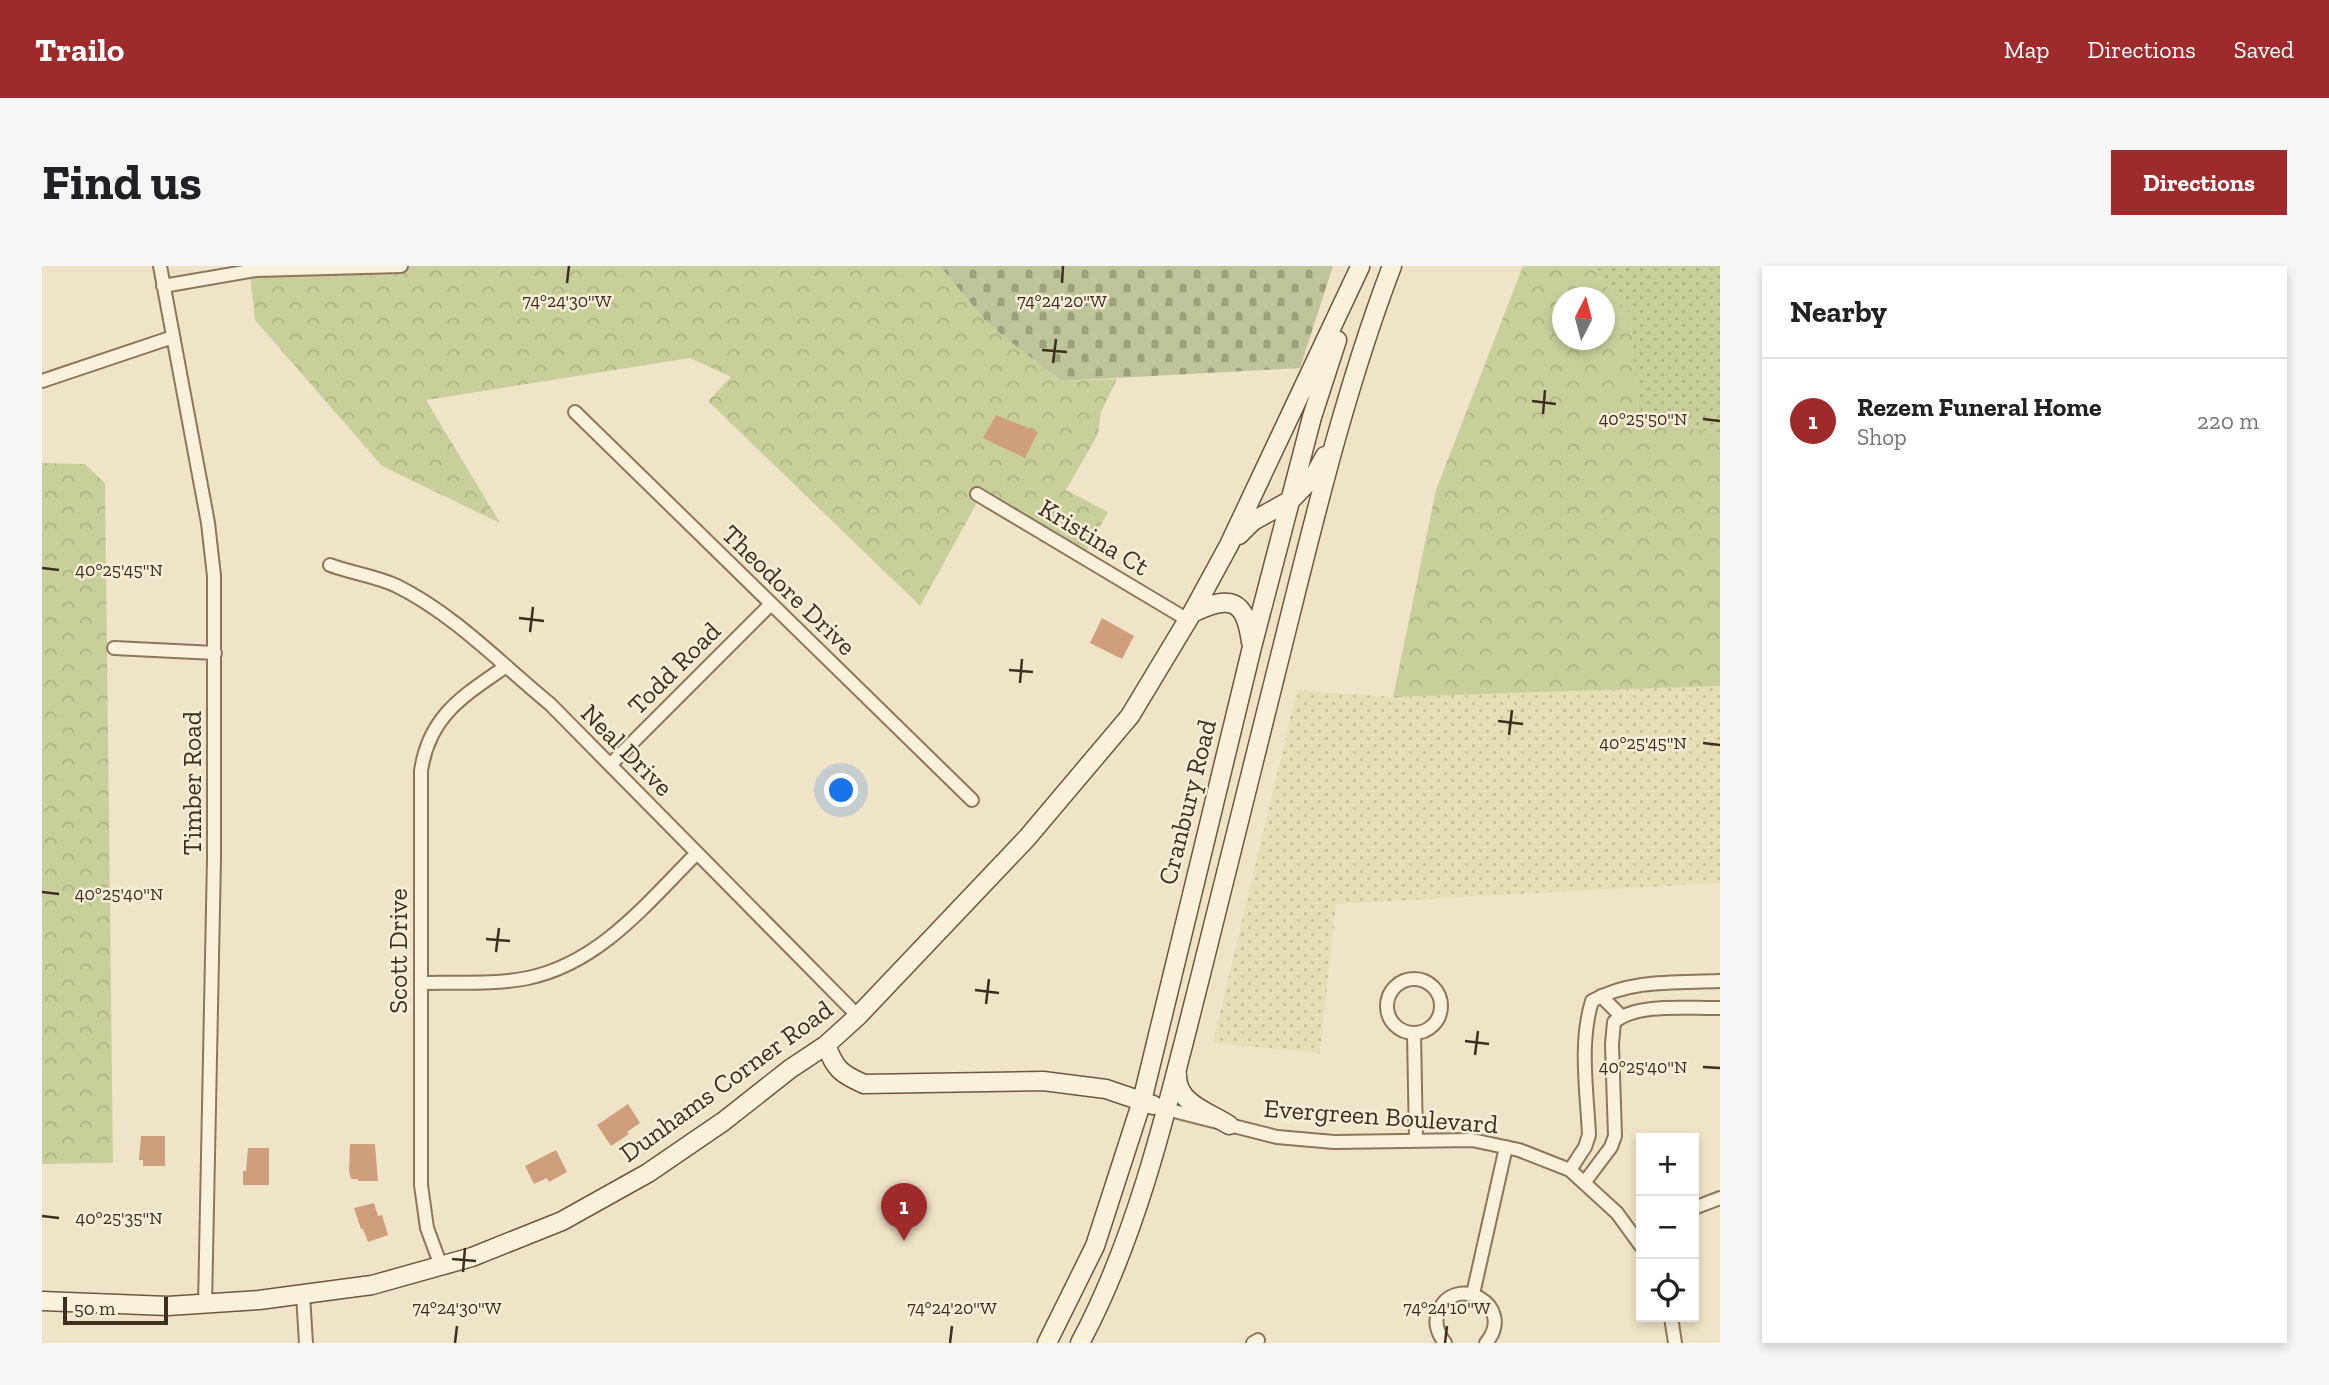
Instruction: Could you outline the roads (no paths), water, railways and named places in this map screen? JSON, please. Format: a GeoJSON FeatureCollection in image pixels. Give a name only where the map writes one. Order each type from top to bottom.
{"type":"FeatureCollection","features":[{"type":"Feature","properties":{"kind":"main road","name":"Cranbury Road"},"geometry":{"type":"LineString","coordinates":[[1047,1343],[1095,1246],[1142,1101],[1252,646],[1312,417],[1361,266]]}},
{"type":"Feature","properties":{"kind":"main road"},"geometry":{"type":"LineString","coordinates":[[1229,545],[1361,266]]}},
{"type":"Feature","properties":{"kind":"main road","name":"Cranbury Road"},"geometry":{"type":"LineString","coordinates":[[1080,1343],[1122,1252],[1167,1109],[1335,437],[1372,318],[1392,266]]}},
{"type":"Feature","properties":{"kind":"main road"},"geometry":{"type":"LineString","coordinates":[[1229,545],[1252,521],[1291,500],[1314,476],[1335,437]]}},
{"type":"Feature","properties":{"kind":"main road","name":"Dunhams Corner Road"},"geometry":{"type":"LineString","coordinates":[[42,1301],[205,1305],[372,1285],[472,1257],[562,1221],[648,1173],[827,1045],[858,1016],[1027,838],[1130,716],[1229,545]]}},
{"type":"Feature","properties":{"kind":"main road"},"geometry":{"type":"LineString","coordinates":[[1190,616],[1213,602],[1231,602],[1242,610],[1252,646]]}},
{"type":"Feature","properties":{"kind":"main road"},"geometry":{"type":"LineString","coordinates":[[827,1045],[833,1063],[844,1076],[864,1084],[1043,1081],[1106,1089],[1167,1109]]}},
{"type":"Feature","properties":{"kind":"main road"},"geometry":{"type":"LineString","coordinates":[[1177,1067],[1177,1080],[1185,1099],[1229,1125]]}},
{"type":"Feature","properties":{"kind":"street","name":"Timber Road"},"geometry":{"type":"LineString","coordinates":[[160,266],[208,523],[214,576],[214,859],[205,1305]]}},
{"type":"Feature","properties":{"kind":"street"},"geometry":{"type":"LineString","coordinates":[[163,286],[256,270],[401,266]]}},
{"type":"Feature","properties":{"kind":"street"},"geometry":{"type":"LineString","coordinates":[[42,381],[173,337]]}},
{"type":"Feature","properties":{"kind":"street","name":"Theodore Drive"},"geometry":{"type":"LineString","coordinates":[[575,411],[972,800]]}},
{"type":"Feature","properties":{"kind":"street","name":"Kristina Ct"},"geometry":{"type":"LineString","coordinates":[[977,494],[1190,616]]}},
{"type":"Feature","properties":{"kind":"street","name":"Neal Drive"},"geometry":{"type":"LineString","coordinates":[[330,565],[394,584],[468,631],[505,667],[550,704],[858,1016]]}},
{"type":"Feature","properties":{"kind":"street","name":"Todd Road"},"geometry":{"type":"LineString","coordinates":[[610,765],[771,604]]}},
{"type":"Feature","properties":{"kind":"street"},"geometry":{"type":"LineString","coordinates":[[114,648],[215,653]]}},
{"type":"Feature","properties":{"kind":"street","name":"Scott Drive"},"geometry":{"type":"LineString","coordinates":[[441,1266],[427,1228],[421,1185],[422,760],[429,738],[448,710],[505,667]]}},
{"type":"Feature","properties":{"kind":"street"},"geometry":{"type":"LineString","coordinates":[[421,983],[507,981],[544,974],[571,964],[611,938],[697,853]]}},
{"type":"Feature","properties":{"kind":"street"},"geometry":{"type":"LineString","coordinates":[[1416,979],[1433,986],[1438,994],[1441,1012],[1432,1027],[1414,1034],[1397,1028],[1387,1014],[1386,1005],[1392,988],[1399,983],[1416,979]]}},
{"type":"Feature","properties":{"kind":"street"},"geometry":{"type":"LineString","coordinates":[[1570,1170],[1585,1147],[1589,1135],[1586,1021],[1592,1001],[1611,991],[1634,985],[1720,981]]}},
{"type":"Feature","properties":{"kind":"street"},"geometry":{"type":"LineString","coordinates":[[1601,996],[1621,1016]]}},
{"type":"Feature","properties":{"kind":"street"},"geometry":{"type":"LineString","coordinates":[[1584,1183],[1611,1147],[1615,1136],[1612,1044],[1614,1021],[1625,1013],[1645,1010],[1720,1008]]}},
{"type":"Feature","properties":{"kind":"street"},"geometry":{"type":"LineString","coordinates":[[1414,1034],[1416,1140]]}},
{"type":"Feature","properties":{"kind":"street","name":"Evergreen Boulevard"},"geometry":{"type":"LineString","coordinates":[[1167,1109],[1277,1137],[1334,1142],[1472,1140],[1506,1147],[1570,1170],[1617,1213],[1636,1236]]}},
{"type":"Feature","properties":{"kind":"street"},"geometry":{"type":"LineString","coordinates":[[1473,1294],[1506,1147]]}},
{"type":"Feature","properties":{"kind":"street"},"geometry":{"type":"LineString","coordinates":[[1699,1206],[1720,1198]]}},
{"type":"Feature","properties":{"kind":"street"},"geometry":{"type":"LineString","coordinates":[[1445,1343],[1436,1325],[1440,1307],[1454,1295],[1473,1294],[1488,1304],[1492,1311],[1494,1329],[1486,1343]]}},
{"type":"Feature","properties":{"kind":"street"},"geometry":{"type":"LineString","coordinates":[[303,1295],[306,1343]]}},
{"type":"Feature","properties":{"kind":"street"},"geometry":{"type":"LineString","coordinates":[[1672,1322],[1675,1343]]}},
{"type":"Feature","properties":{"kind":"place","name":"Rezem Funeral Home"},"geometry":{"type":"Point","coordinates":[904,1241]}}]}
